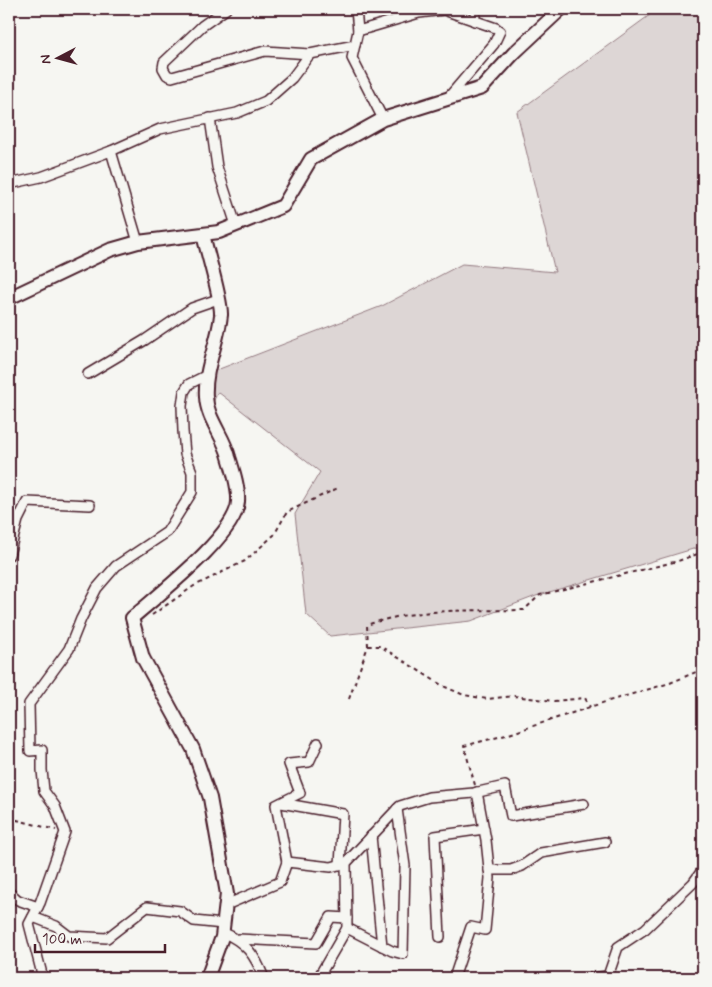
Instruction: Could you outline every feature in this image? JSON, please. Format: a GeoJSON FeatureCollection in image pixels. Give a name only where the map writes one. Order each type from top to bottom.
{"type":"FeatureCollection","features":[{"type":"Feature","properties":{"kind":"street"},"geometry":{"type":"LineString","coordinates":[[226,9],[202,26],[164,62],[163,68],[166,75],[172,77],[265,51],[310,54],[354,45]]}},
{"type":"Feature","properties":{"kind":"street"},"geometry":{"type":"LineString","coordinates":[[356,9],[358,31],[352,58],[383,119]]}},
{"type":"Feature","properties":{"kind":"street"},"geometry":{"type":"LineString","coordinates":[[474,21],[476,9]]}},
{"type":"Feature","properties":{"kind":"street"},"geometry":{"type":"LineString","coordinates":[[9,298],[110,250],[138,242],[219,232],[283,206],[311,159],[383,119],[482,88],[514,53],[561,9]]}},
{"type":"Feature","properties":{"kind":"street"},"geometry":{"type":"LineString","coordinates":[[358,31],[419,13],[444,10],[500,31],[499,36],[447,99]]}},
{"type":"Feature","properties":{"kind":"street"},"geometry":{"type":"LineString","coordinates":[[9,184],[40,177],[111,151],[160,129],[237,113],[266,101],[292,78],[310,54]]}},
{"type":"Feature","properties":{"kind":"street"},"geometry":{"type":"LineString","coordinates":[[210,118],[217,167],[236,225]]}},
{"type":"Feature","properties":{"kind":"street"},"geometry":{"type":"LineString","coordinates":[[111,151],[138,242]]}},
{"type":"Feature","properties":{"kind":"street"},"geometry":{"type":"LineString","coordinates":[[203,234],[221,312],[218,336],[208,363],[206,399],[210,415],[228,453],[238,501],[234,518],[226,529],[200,557],[132,618],[143,658],[193,749],[210,798],[227,894],[223,928],[207,978]]}},
{"type":"Feature","properties":{"kind":"street"},"geometry":{"type":"LineString","coordinates":[[88,374],[145,340],[192,308],[218,299]]}},
{"type":"Feature","properties":{"kind":"street"},"geometry":{"type":"LineString","coordinates":[[43,978],[29,924],[38,907],[65,832],[55,806],[44,791],[42,750],[30,751],[29,704],[69,649],[81,619],[97,588],[116,566],[167,532],[192,492],[192,472],[186,454],[183,431],[183,399],[189,384],[207,376]]}},
{"type":"Feature","properties":{"kind":"street"},"geometry":{"type":"LineString","coordinates":[[9,555],[18,520],[27,502],[90,505]]}},
{"type":"Feature","properties":{"kind":"street"},"geometry":{"type":"LineString","coordinates":[[226,905],[280,882],[287,862],[276,805],[300,794],[289,764],[309,762],[318,743]]}},
{"type":"Feature","properties":{"kind":"street"},"geometry":{"type":"LineString","coordinates":[[287,862],[331,867],[343,864],[400,806],[429,796],[477,792],[505,786],[511,816],[584,804]]}},
{"type":"Feature","properties":{"kind":"street"},"geometry":{"type":"LineString","coordinates":[[454,978],[471,927],[485,930],[489,870],[477,792]]}},
{"type":"Feature","properties":{"kind":"street"},"geometry":{"type":"LineString","coordinates":[[281,803],[343,814],[343,864],[347,928],[318,978]]}},
{"type":"Feature","properties":{"kind":"street"},"geometry":{"type":"LineString","coordinates":[[347,928],[382,946],[403,954],[405,866],[397,809]]}},
{"type":"Feature","properties":{"kind":"street"},"geometry":{"type":"LineString","coordinates":[[440,937],[436,836],[484,829]]}},
{"type":"Feature","properties":{"kind":"street"},"geometry":{"type":"LineString","coordinates":[[371,836],[382,946]]}},
{"type":"Feature","properties":{"kind":"street"},"geometry":{"type":"LineString","coordinates":[[489,870],[511,870],[522,866],[540,853],[605,842]]}},
{"type":"Feature","properties":{"kind":"street"},"geometry":{"type":"LineString","coordinates":[[590,978],[608,976],[618,947],[644,929],[693,883],[703,869]]}},
{"type":"Feature","properties":{"kind":"street"},"geometry":{"type":"LineString","coordinates":[[9,892],[18,900],[38,907]]}},
{"type":"Feature","properties":{"kind":"street"},"geometry":{"type":"LineString","coordinates":[[33,917],[56,926],[68,936],[107,938],[147,907],[180,911],[194,921],[223,928],[239,939],[257,961],[264,978]]}},
{"type":"Feature","properties":{"kind":"street"},"geometry":{"type":"LineString","coordinates":[[239,939],[316,943],[331,917],[347,918]]}},
{"type":"Feature","properties":{"kind":"path"},"geometry":{"type":"LineString","coordinates":[[140,610],[153,616],[194,586],[246,561],[274,535],[287,512],[338,488]]}},
{"type":"Feature","properties":{"kind":"path"},"geometry":{"type":"LineString","coordinates":[[349,699],[368,646],[367,625],[389,617],[450,610],[524,610],[540,595],[670,564],[703,552]]}},
{"type":"Feature","properties":{"kind":"path"},"geometry":{"type":"LineString","coordinates":[[368,646],[380,646],[443,686],[464,695],[488,699],[514,696],[554,701],[586,698],[590,707]]}},
{"type":"Feature","properties":{"kind":"path"},"geometry":{"type":"LineString","coordinates":[[477,792],[464,746],[506,735],[670,683],[703,669]]}},
{"type":"Feature","properties":{"kind":"path"},"geometry":{"type":"LineString","coordinates":[[9,824],[18,820],[65,832]]}},
{"type":"Feature","properties":{"kind":"shaded area"},"geometry":{"type":"Polygon","coordinates":[[[658,9],[703,9],[703,546],[536,596],[471,621],[330,636],[306,614],[295,514],[320,472],[218,392],[212,404],[209,373],[382,306],[462,264],[555,272],[517,112],[658,9]]]}}]}
